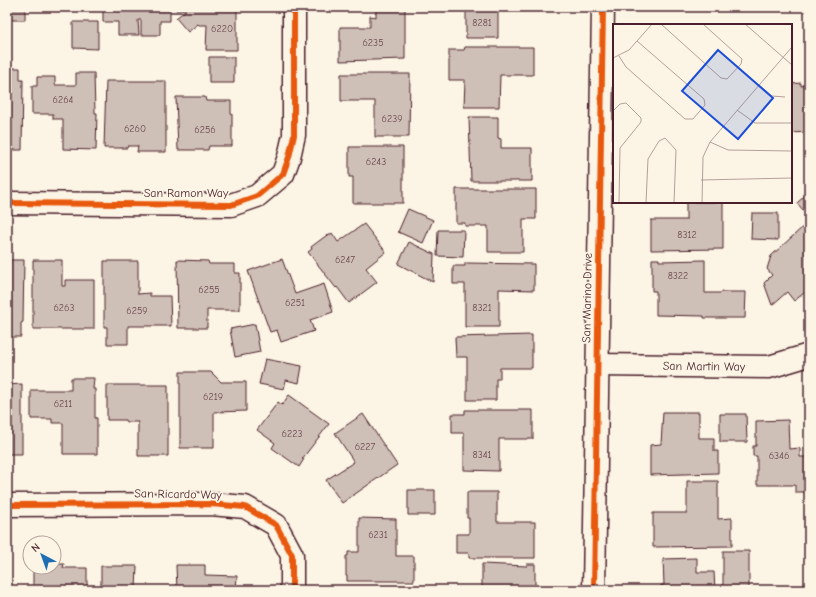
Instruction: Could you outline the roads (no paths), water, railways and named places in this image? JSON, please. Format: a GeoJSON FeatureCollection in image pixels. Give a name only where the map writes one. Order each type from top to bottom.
{"type":"FeatureCollection","features":[{"type":"Feature","properties":{"kind":"street","name":"San Ramon Way"},"geometry":{"type":"LineString","coordinates":[[7,203],[231,205],[257,196],[283,174],[290,157],[294,135],[294,7]]}},
{"type":"Feature","properties":{"kind":"street","name":"San Marino Drive"},"geometry":{"type":"LineString","coordinates":[[594,590],[603,7]]}},
{"type":"Feature","properties":{"kind":"street","name":"San Martin Way"},"geometry":{"type":"LineString","coordinates":[[598,365],[769,367],[809,355]]}},
{"type":"Feature","properties":{"kind":"street","name":"San Ricardo Way"},"geometry":{"type":"LineString","coordinates":[[7,505],[211,504],[245,507],[276,525],[292,555],[292,590]]}}]}
